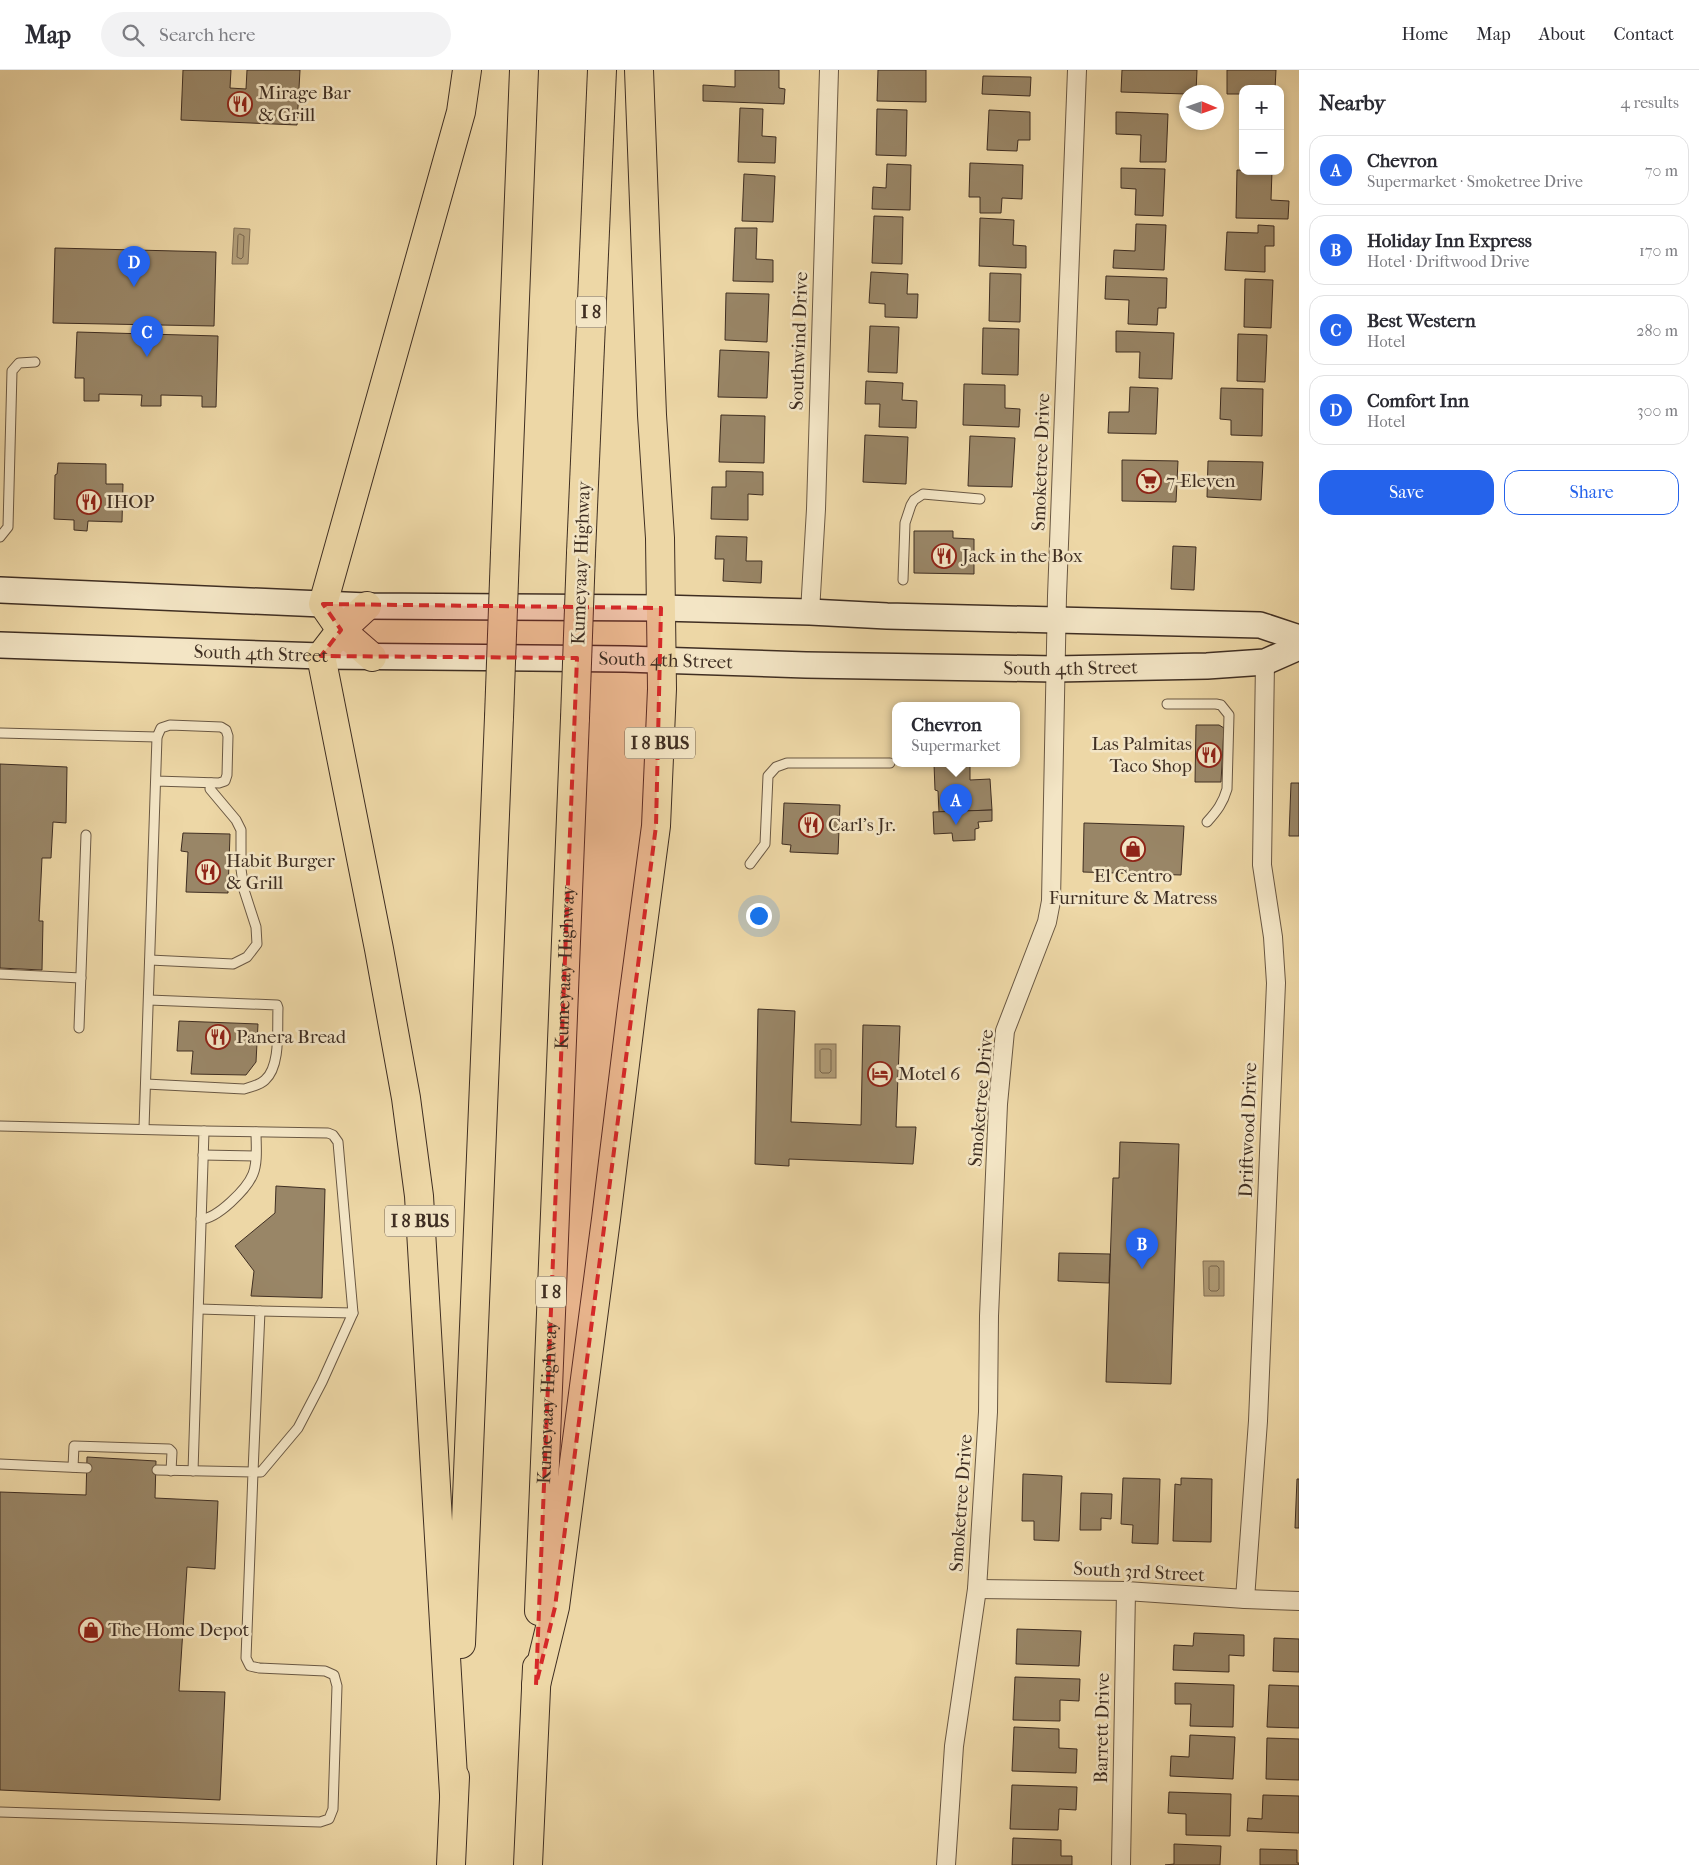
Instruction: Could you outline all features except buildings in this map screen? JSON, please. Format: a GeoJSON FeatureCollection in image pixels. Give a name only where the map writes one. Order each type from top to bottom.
{"type":"FeatureCollection","features":[{"type":"Feature","properties":{"kind":"highway"},"geometry":{"type":"LineString","coordinates":[[372,657],[341,630],[323,604],[461,112],[467,70]]}},
{"type":"Feature","properties":{"kind":"highway"},"geometry":{"type":"LineString","coordinates":[[451,1865],[480,1203],[524,70]]}},
{"type":"Feature","properties":{"kind":"highway","name":"Kumeyaay Highway"},"geometry":{"type":"LineString","coordinates":[[528,1865],[602,70]]}},
{"type":"Feature","properties":{"kind":"highway"},"geometry":{"type":"LineString","coordinates":[[639,70],[652,415],[660,538],[662,660]]}},
{"type":"Feature","properties":{"kind":"highway"},"geometry":{"type":"LineString","coordinates":[[321,656],[341,630],[368,606]]}},
{"type":"Feature","properties":{"kind":"highway","name":"I 8 BUS"},"geometry":{"type":"LineString","coordinates":[[321,656],[379,949],[406,1098],[418,1196],[454,1794]]}},
{"type":"Feature","properties":{"kind":"highway","name":"I 8 BUS"},"geometry":{"type":"LineString","coordinates":[[536,1686],[556,1597],[656,826],[662,660]]}},
{"type":"Feature","properties":{"kind":"main road"},"geometry":{"type":"LineString","coordinates":[[0,590],[368,606],[661,608],[1056,621],[1260,625],[1299,638]]}},
{"type":"Feature","properties":{"kind":"main road","name":"South 4th Street"},"geometry":{"type":"LineString","coordinates":[[0,645],[321,656],[662,660],[806,665],[1055,669],[1207,666],[1266,662],[1299,647]]}},
{"type":"Feature","properties":{"kind":"street","name":"Southwind Drive"},"geometry":{"type":"LineString","coordinates":[[810,612],[816,509],[828,70]]}},
{"type":"Feature","properties":{"kind":"street","name":"Smoketree Drive"},"geometry":{"type":"LineString","coordinates":[[946,1865],[954,1746],[977,1589],[988,1412],[989,1316],[998,1097],[1005,1031],[1047,922],[1051,901],[1056,621],[1077,70]]}},
{"type":"Feature","properties":{"kind":"street","name":"Driftwood Drive"},"geometry":{"type":"LineString","coordinates":[[1245,1600],[1258,1420],[1276,983],[1273,937],[1262,865],[1266,662]]}},
{"type":"Feature","properties":{"kind":"street","name":"South 3rd Street"},"geometry":{"type":"LineString","coordinates":[[977,1589],[1126,1591],[1245,1600],[1299,1601]]}},
{"type":"Feature","properties":{"kind":"street","name":"Barrett Drive"},"geometry":{"type":"LineString","coordinates":[[1121,1865],[1126,1591]]}},
{"type":"Feature","properties":{"kind":"lane"},"geometry":{"type":"LineString","coordinates":[[0,538],[8,527],[12,370],[19,363],[35,362]]}},
{"type":"Feature","properties":{"kind":"lane"},"geometry":{"type":"LineString","coordinates":[[903,580],[905,522],[907,513],[914,500],[922,494],[980,499]]}},
{"type":"Feature","properties":{"kind":"lane"},"geometry":{"type":"LineString","coordinates":[[1167,704],[1216,704],[1221,705],[1229,715],[1227,790],[1224,801],[1208,822]]}},
{"type":"Feature","properties":{"kind":"lane"},"geometry":{"type":"LineString","coordinates":[[144,1128],[157,737],[161,728],[170,724],[221,727],[226,730],[228,736],[228,775],[225,781],[211,783],[156,781]]}},
{"type":"Feature","properties":{"kind":"lane"},"geometry":{"type":"LineString","coordinates":[[0,732],[157,737]]}},
{"type":"Feature","properties":{"kind":"lane"},"geometry":{"type":"LineString","coordinates":[[750,864],[765,844],[768,776],[776,767],[787,763],[890,763]]}},
{"type":"Feature","properties":{"kind":"lane"},"geometry":{"type":"LineString","coordinates":[[150,960],[233,964],[247,957],[257,944],[256,927],[243,883],[241,869],[241,830],[236,820],[210,789],[211,783]]}},
{"type":"Feature","properties":{"kind":"lane"},"geometry":{"type":"LineString","coordinates":[[79,1028],[86,835]]}},
{"type":"Feature","properties":{"kind":"lane"},"geometry":{"type":"LineString","coordinates":[[0,974],[81,978]]}},
{"type":"Feature","properties":{"kind":"lane"},"geometry":{"type":"LineString","coordinates":[[146,1084],[244,1089],[256,1086],[265,1080],[273,1070],[277,1049],[278,1008],[276,1005],[149,1000]]}},
{"type":"Feature","properties":{"kind":"lane"},"geometry":{"type":"LineString","coordinates":[[0,1126],[328,1133],[333,1135],[338,1142],[353,1313],[322,1382],[298,1428],[260,1472],[157,1470]]}},
{"type":"Feature","properties":{"kind":"lane"},"geometry":{"type":"LineString","coordinates":[[192,1471],[204,1130]]}},
{"type":"Feature","properties":{"kind":"lane"},"geometry":{"type":"LineString","coordinates":[[201,1219],[212,1217],[248,1185],[254,1174],[256,1132]]}},
{"type":"Feature","properties":{"kind":"lane"},"geometry":{"type":"LineString","coordinates":[[203,1155],[255,1156]]}},
{"type":"Feature","properties":{"kind":"lane"},"geometry":{"type":"LineString","coordinates":[[199,1309],[353,1313]]}},
{"type":"Feature","properties":{"kind":"lane"},"geometry":{"type":"LineString","coordinates":[[0,1812],[320,1822],[329,1819],[333,1809],[337,1686],[334,1675],[325,1671],[259,1668],[250,1666],[246,1658],[260,1310]]}},
{"type":"Feature","properties":{"kind":"lane"},"geometry":{"type":"LineString","coordinates":[[73,1468],[74,1446],[135,1447],[169,1449],[172,1452],[171,1471]]}},
{"type":"Feature","properties":{"kind":"lane"},"geometry":{"type":"LineString","coordinates":[[0,1464],[87,1468]]}},
{"type":"Feature","properties":{"kind":"highlighted area"},"geometry":{"type":"Polygon","coordinates":[[[323,604],[661,608],[656,826],[555,1607],[536,1685],[577,658],[321,656],[341,630],[323,604]]]}},
{"type":"Feature","properties":{"kind":"water"},"geometry":{"type":"Polygon","coordinates":[[[234,228],[250,229],[248,264],[232,264],[234,228]]]}},
{"type":"Feature","properties":{"kind":"water"},"geometry":{"type":"Polygon","coordinates":[[[815,1044],[836,1044],[836,1078],[815,1078],[815,1044]]]}},
{"type":"Feature","properties":{"kind":"water"},"geometry":{"type":"Polygon","coordinates":[[[1203,1261],[1224,1261],[1224,1296],[1204,1296],[1203,1261]]]}},
{"type":"Feature","properties":{"kind":"place","name":"Mirage Bar & Grill"},"geometry":{"type":"Point","coordinates":[240,104]}},
{"type":"Feature","properties":{"kind":"place","name":"Comfort Inn"},"geometry":{"type":"Point","coordinates":[134,287]}},
{"type":"Feature","properties":{"kind":"place","name":"Best Western"},"geometry":{"type":"Point","coordinates":[147,357]}},
{"type":"Feature","properties":{"kind":"place","name":"7-Eleven"},"geometry":{"type":"Point","coordinates":[1149,481]}},
{"type":"Feature","properties":{"kind":"place","name":"IHOP"},"geometry":{"type":"Point","coordinates":[89,502]}},
{"type":"Feature","properties":{"kind":"place","name":"Jack in the Box"},"geometry":{"type":"Point","coordinates":[944,556]}},
{"type":"Feature","properties":{"kind":"place","name":"Las Palmitas Taco Shop"},"geometry":{"type":"Point","coordinates":[1209,755]}},
{"type":"Feature","properties":{"kind":"place","name":"Carl's Jr."},"geometry":{"type":"Point","coordinates":[811,825]}},
{"type":"Feature","properties":{"kind":"place","name":"Chevron"},"geometry":{"type":"Point","coordinates":[956,825]}},
{"type":"Feature","properties":{"kind":"place","name":"El Centro Furniture & Matress"},"geometry":{"type":"Point","coordinates":[1133,849]}},
{"type":"Feature","properties":{"kind":"place","name":"Habit Burger & Grill"},"geometry":{"type":"Point","coordinates":[208,872]}},
{"type":"Feature","properties":{"kind":"place","name":"Panera Bread"},"geometry":{"type":"Point","coordinates":[218,1037]}},
{"type":"Feature","properties":{"kind":"place","name":"Motel 6"},"geometry":{"type":"Point","coordinates":[880,1074]}},
{"type":"Feature","properties":{"kind":"place","name":"Holiday Inn Express"},"geometry":{"type":"Point","coordinates":[1142,1269]}},
{"type":"Feature","properties":{"kind":"place","name":"The Home Depot"},"geometry":{"type":"Point","coordinates":[91,1630]}}]}
